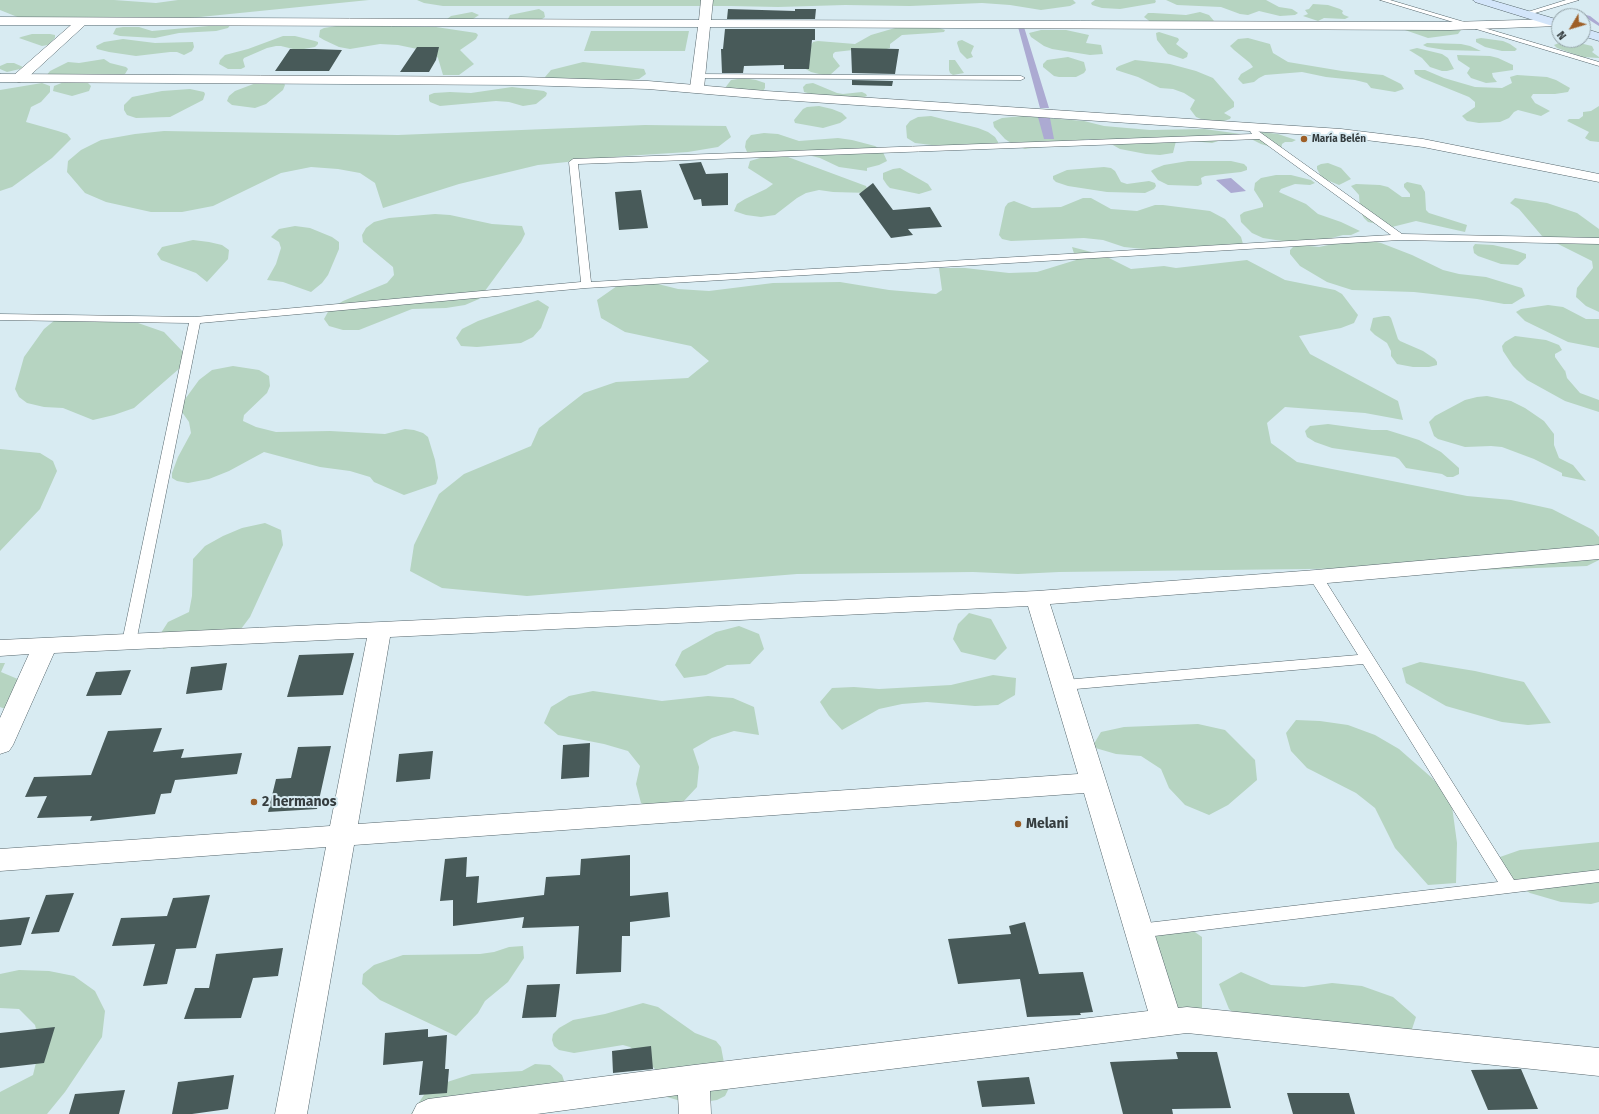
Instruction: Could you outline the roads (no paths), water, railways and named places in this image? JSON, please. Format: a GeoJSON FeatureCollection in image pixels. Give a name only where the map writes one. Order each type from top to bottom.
{"type":"FeatureCollection","features":[{"type":"Feature","properties":{"kind":"main road"},"geometry":{"type":"LineString","coordinates":[[1479,0],[1551,22]]}},
{"type":"Feature","properties":{"kind":"street"},"geometry":{"type":"LineString","coordinates":[[698,82],[707,0]]}},
{"type":"Feature","properties":{"kind":"street"},"geometry":{"type":"LineString","coordinates":[[0,21],[1471,26],[1551,24]]}},
{"type":"Feature","properties":{"kind":"street"},"geometry":{"type":"LineString","coordinates":[[19,78],[81,22]]}},
{"type":"Feature","properties":{"kind":"street"},"geometry":{"type":"LineString","coordinates":[[0,78],[530,82],[648,85],[698,82],[774,95],[1341,133],[1423,143],[1599,178]]}},
{"type":"Feature","properties":{"kind":"street"},"geometry":{"type":"LineString","coordinates":[[0,648],[1037,598],[1316,577],[1599,552]]}},
{"type":"Feature","properties":{"kind":"street"},"geometry":{"type":"LineString","coordinates":[[1037,598],[1167,1023]]}},
{"type":"Feature","properties":{"kind":"street"},"geometry":{"type":"LineString","coordinates":[[291,1114],[380,630]]}},
{"type":"Feature","properties":{"kind":"street"},"geometry":{"type":"LineString","coordinates":[[0,746],[45,646]]}},
{"type":"Feature","properties":{"kind":"street"},"geometry":{"type":"LineString","coordinates":[[0,860],[1093,783]]}},
{"type":"Feature","properties":{"kind":"street"},"geometry":{"type":"LineString","coordinates":[[428,1114],[694,1079],[1187,1020],[1599,1062]]}},
{"type":"Feature","properties":{"kind":"street"},"geometry":{"type":"LineString","coordinates":[[694,1079],[695,1114]]}},
{"type":"Feature","properties":{"kind":"lane"},"geometry":{"type":"LineString","coordinates":[[1383,0],[1599,64]]}},
{"type":"Feature","properties":{"kind":"lane"},"geometry":{"type":"LineString","coordinates":[[1525,14],[1576,0]]}},
{"type":"Feature","properties":{"kind":"lane"},"geometry":{"type":"LineString","coordinates":[[698,82],[1021,78]]}},
{"type":"Feature","properties":{"kind":"lane"},"geometry":{"type":"LineString","coordinates":[[1248,126],[1259,136],[1400,238]]}},
{"type":"Feature","properties":{"kind":"lane"},"geometry":{"type":"LineString","coordinates":[[586,285],[573,162],[1259,136]]}},
{"type":"Feature","properties":{"kind":"lane"},"geometry":{"type":"LineString","coordinates":[[0,317],[195,320],[586,285],[1400,238],[1599,241]]}},
{"type":"Feature","properties":{"kind":"lane"},"geometry":{"type":"LineString","coordinates":[[129,642],[195,320]]}},
{"type":"Feature","properties":{"kind":"lane"},"geometry":{"type":"LineString","coordinates":[[1316,577],[1510,887]]}},
{"type":"Feature","properties":{"kind":"lane"},"geometry":{"type":"LineString","coordinates":[[1064,686],[1368,659]]}},
{"type":"Feature","properties":{"kind":"lane"},"geometry":{"type":"LineString","coordinates":[[1138,931],[1599,876]]}},
{"type":"Feature","properties":{"kind":"water"},"geometry":{"type":"Polygon","coordinates":[[[1018,27],[1024,27],[1049,108],[1040,108],[1018,27]]]}},
{"type":"Feature","properties":{"kind":"water"},"geometry":{"type":"Polygon","coordinates":[[[1038,117],[1050,118],[1054,139],[1044,139],[1038,117]]]}},
{"type":"Feature","properties":{"kind":"water"},"geometry":{"type":"Polygon","coordinates":[[[1231,178],[1246,191],[1231,193],[1216,180],[1231,178]]]}},
{"type":"Feature","properties":{"kind":"waterway"},"geometry":{"type":"LineString","coordinates":[[1591,19],[1599,25]]}},
{"type":"Feature","properties":{"kind":"place","name":"María Belén"},"geometry":{"type":"Point","coordinates":[1304,139]}},
{"type":"Feature","properties":{"kind":"place","name":"2 hermanos"},"geometry":{"type":"Point","coordinates":[254,802]}},
{"type":"Feature","properties":{"kind":"place","name":"Melani"},"geometry":{"type":"Point","coordinates":[1018,824]}}]}
